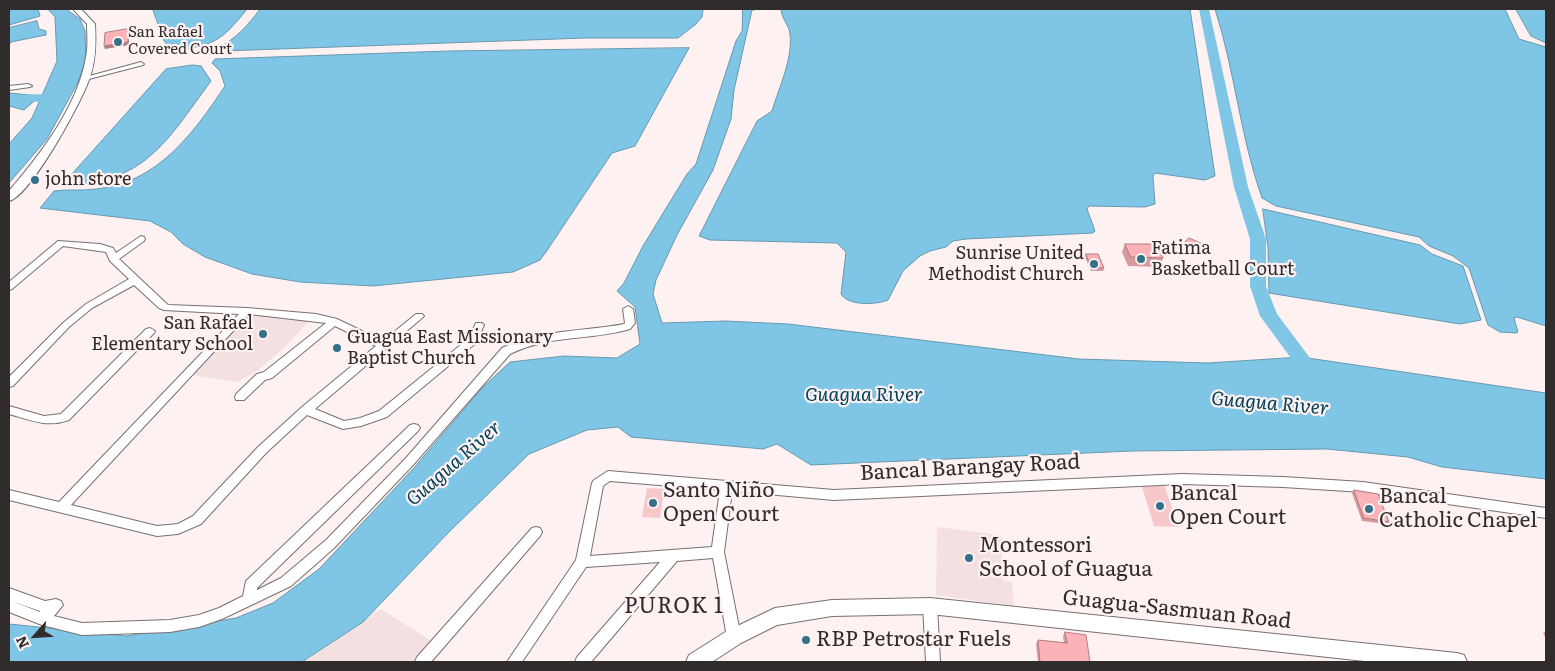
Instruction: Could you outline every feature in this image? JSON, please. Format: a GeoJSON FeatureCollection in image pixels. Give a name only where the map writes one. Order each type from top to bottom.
{"type":"FeatureCollection","features":[{"type":"Feature","properties":{"kind":"main road"},"geometry":{"type":"LineString","coordinates":[[9,198],[55,141],[85,78],[92,53],[91,24],[77,9]]}},
{"type":"Feature","properties":{"kind":"main road","name":"Guagua-Sasmuan Road"},"geometry":{"type":"LineString","coordinates":[[696,662],[734,637],[775,617],[832,608],[930,606],[1457,662]]}},
{"type":"Feature","properties":{"kind":"street"},"geometry":{"type":"LineString","coordinates":[[85,78],[141,64]]}},
{"type":"Feature","properties":{"kind":"street"},"geometry":{"type":"LineString","coordinates":[[9,88],[28,86]]}},
{"type":"Feature","properties":{"kind":"street"},"geometry":{"type":"LineString","coordinates":[[113,257],[141,239]]}},
{"type":"Feature","properties":{"kind":"street"},"geometry":{"type":"LineString","coordinates":[[9,288],[61,243],[100,246],[110,250],[122,269],[162,306],[167,308],[247,311],[334,321],[383,344]]}},
{"type":"Feature","properties":{"kind":"street"},"geometry":{"type":"LineString","coordinates":[[9,383],[66,325],[90,306],[135,280]]}},
{"type":"Feature","properties":{"kind":"street"},"geometry":{"type":"LineString","coordinates":[[9,606],[42,619],[82,629],[170,626],[199,621],[250,600],[286,582],[330,544],[410,461],[506,351],[535,339],[627,326],[630,323],[628,309]]}},
{"type":"Feature","properties":{"kind":"street"},"geometry":{"type":"LineString","coordinates":[[61,508],[247,311]]}},
{"type":"Feature","properties":{"kind":"street"},"geometry":{"type":"LineString","coordinates":[[9,495],[157,531],[172,532],[186,527],[197,520],[262,450],[306,410],[419,316]]}},
{"type":"Feature","properties":{"kind":"street"},"geometry":{"type":"LineString","coordinates":[[240,397],[262,377],[268,375],[311,342],[334,321]]}},
{"type":"Feature","properties":{"kind":"street"},"geometry":{"type":"LineString","coordinates":[[306,410],[343,425],[361,422],[383,414],[472,341],[479,325]]}},
{"type":"Feature","properties":{"kind":"street"},"geometry":{"type":"LineString","coordinates":[[9,410],[56,421],[65,417],[150,332]]}},
{"type":"Feature","properties":{"kind":"street"},"geometry":{"type":"LineString","coordinates":[[250,600],[251,585],[414,428]]}},
{"type":"Feature","properties":{"kind":"street","name":"Bancal Barangay Road"},"geometry":{"type":"LineString","coordinates":[[514,662],[582,562],[598,483],[602,478],[608,476],[834,495],[1182,479],[1283,482],[1363,487],[1546,513]]}},
{"type":"Feature","properties":{"kind":"street"},"geometry":{"type":"LineString","coordinates":[[727,486],[718,552],[734,637]]}},
{"type":"Feature","properties":{"kind":"street"},"geometry":{"type":"LineString","coordinates":[[422,662],[536,532]]}},
{"type":"Feature","properties":{"kind":"street"},"geometry":{"type":"LineString","coordinates":[[582,562],[718,552]]}},
{"type":"Feature","properties":{"kind":"street"},"geometry":{"type":"LineString","coordinates":[[582,662],[674,554]]}},
{"type":"Feature","properties":{"kind":"street"},"geometry":{"type":"LineString","coordinates":[[9,594],[45,607],[56,605],[42,619]]}},
{"type":"Feature","properties":{"kind":"street"},"geometry":{"type":"LineString","coordinates":[[930,606],[934,662]]}},
{"type":"Feature","properties":{"kind":"shaded area","name":"San Rafael Elementary School"},"geometry":{"type":"Polygon","coordinates":[[[247,313],[311,319],[283,349],[258,370],[237,382],[191,375],[247,313]]]}},
{"type":"Feature","properties":{"kind":"shaded area","name":"Bancal Open Court"},"geometry":{"type":"Polygon","coordinates":[[[1141,484],[1164,485],[1179,527],[1154,526],[1141,484]]]}},
{"type":"Feature","properties":{"kind":"shaded area","name":"Santo Niño Open Court"},"geometry":{"type":"Polygon","coordinates":[[[647,488],[664,489],[660,518],[642,517],[647,488]]]}},
{"type":"Feature","properties":{"kind":"shaded area","name":"Montessori School of Guagua"},"geometry":{"type":"Polygon","coordinates":[[[937,527],[1001,535],[1003,581],[1012,582],[1014,606],[936,595],[937,527]]]}},
{"type":"Feature","properties":{"kind":"shaded area"},"geometry":{"type":"Polygon","coordinates":[[[381,609],[433,642],[414,662],[305,662],[381,609]]]}},
{"type":"Feature","properties":{"kind":"water"},"geometry":{"type":"Polygon","coordinates":[[[9,9],[38,9],[40,16],[9,25],[9,9]]]}},
{"type":"Feature","properties":{"kind":"water"},"geometry":{"type":"Polygon","coordinates":[[[48,9],[66,9],[80,19],[85,31],[86,61],[77,84],[47,139],[9,183],[9,144],[32,118],[57,61],[55,17],[48,9]]]}},
{"type":"Feature","properties":{"kind":"water"},"geometry":{"type":"Polygon","coordinates":[[[153,9],[247,9],[230,29],[216,40],[198,47],[173,51],[164,41],[153,9]]]}},
{"type":"Feature","properties":{"kind":"water"},"geometry":{"type":"Polygon","coordinates":[[[260,9],[703,9],[702,17],[696,24],[678,38],[585,38],[223,51],[217,49],[241,32],[260,9]]]}},
{"type":"Feature","properties":{"kind":"water","name":"Guagua River"},"geometry":{"type":"Polygon","coordinates":[[[743,9],[759,9],[752,10],[734,90],[731,119],[713,170],[677,235],[656,280],[653,294],[662,323],[726,321],[788,324],[1079,359],[1208,363],[1301,357],[1546,393],[1546,479],[1442,467],[1408,457],[1327,449],[1132,451],[811,465],[777,444],[763,449],[631,437],[618,427],[587,430],[529,454],[448,533],[363,622],[302,662],[9,662],[9,624],[126,636],[236,618],[273,603],[319,569],[413,469],[482,388],[510,362],[564,356],[617,358],[640,344],[635,307],[617,291],[624,283],[643,246],[687,174],[696,164],[736,41],[742,31],[743,9]]]}},
{"type":"Feature","properties":{"kind":"water"},"geometry":{"type":"Polygon","coordinates":[[[781,9],[1190,9],[1215,176],[1205,180],[1155,173],[1153,176],[1155,204],[1145,207],[1089,206],[1087,209],[1095,231],[1093,233],[953,241],[946,247],[920,256],[903,271],[888,300],[877,303],[850,301],[841,294],[846,252],[837,243],[710,240],[699,236],[757,121],[772,111],[785,73],[790,44],[790,34],[781,9]]]}},
{"type":"Feature","properties":{"kind":"water"},"geometry":{"type":"Polygon","coordinates":[[[1215,9],[1505,9],[1519,39],[1546,47],[1546,326],[1517,317],[1514,318],[1518,332],[1516,333],[1500,332],[1488,325],[1469,268],[1453,256],[1429,246],[1419,237],[1276,206],[1262,198],[1248,151],[1228,56],[1215,9]]]}},
{"type":"Feature","properties":{"kind":"water"},"geometry":{"type":"Polygon","coordinates":[[[1516,9],[1546,9],[1546,43],[1531,36],[1516,9]]]}},
{"type":"Feature","properties":{"kind":"water"},"geometry":{"type":"Polygon","coordinates":[[[37,21],[39,29],[46,31],[46,35],[11,42],[9,45],[9,28],[37,21]]]}},
{"type":"Feature","properties":{"kind":"water"},"geometry":{"type":"Polygon","coordinates":[[[689,48],[635,146],[612,153],[540,260],[513,272],[373,286],[300,282],[252,274],[205,257],[183,244],[171,232],[150,221],[40,208],[54,191],[91,190],[118,185],[137,177],[171,153],[200,122],[225,86],[220,71],[212,63],[215,59],[448,51],[689,48]]]}},
{"type":"Feature","properties":{"kind":"water"},"geometry":{"type":"Polygon","coordinates":[[[193,65],[201,66],[211,81],[180,123],[151,156],[134,168],[114,177],[90,183],[62,185],[166,69],[193,65]]]}},
{"type":"Feature","properties":{"kind":"water"},"geometry":{"type":"Polygon","coordinates":[[[9,93],[40,96],[24,110],[9,106],[9,93]]]}},
{"type":"Feature","properties":{"kind":"water"},"geometry":{"type":"Polygon","coordinates":[[[1263,209],[1420,245],[1432,254],[1463,266],[1481,320],[1460,324],[1269,293],[1268,248],[1263,209]]]}},
{"type":"Feature","properties":{"kind":"building","name":"San Rafael Covered Court"},"geometry":{"type":"Polygon","coordinates":[[[128,29],[128,42],[104,46],[105,33],[128,29]]]}},
{"type":"Feature","properties":{"kind":"building"},"geometry":{"type":"Polygon","coordinates":[[[1189,238],[1205,245],[1199,251],[1183,245],[1189,238]]]}},
{"type":"Feature","properties":{"kind":"building"},"geometry":{"type":"Polygon","coordinates":[[[1125,244],[1157,244],[1163,258],[1131,257],[1125,244]]]}},
{"type":"Feature","properties":{"kind":"building","name":"Sunrise United Methodist Church"},"geometry":{"type":"Polygon","coordinates":[[[1086,254],[1098,254],[1104,268],[1092,268],[1086,254]]]}},
{"type":"Feature","properties":{"kind":"building","name":"Bancal Catholic Chapel"},"geometry":{"type":"Polygon","coordinates":[[[1354,490],[1378,494],[1389,522],[1364,518],[1354,490]]]}},
{"type":"Feature","properties":{"kind":"building"},"geometry":{"type":"Polygon","coordinates":[[[1065,632],[1086,635],[1090,662],[1040,662],[1038,640],[1067,643],[1065,632]]]}},
{"type":"Feature","properties":{"kind":"waterway"},"geometry":{"type":"LineString","coordinates":[[1204,9],[1241,187],[1258,239],[1258,286],[1269,316],[1313,375]]}},
{"type":"Feature","properties":{"kind":"waterway"},"geometry":{"type":"LineString","coordinates":[[9,99],[53,98]]}},
{"type":"Feature","properties":{"kind":"place","name":"San Rafael Covered Court"},"geometry":{"type":"Point","coordinates":[118,42]}},
{"type":"Feature","properties":{"kind":"place","name":"john store"},"geometry":{"type":"Point","coordinates":[35,180]}},
{"type":"Feature","properties":{"kind":"place","name":"Fatima Basketball Court"},"geometry":{"type":"Point","coordinates":[1141,259]}},
{"type":"Feature","properties":{"kind":"place","name":"Sunrise United Methodist Church"},"geometry":{"type":"Point","coordinates":[1094,264]}},
{"type":"Feature","properties":{"kind":"place","name":"San Rafael Elementary School"},"geometry":{"type":"Point","coordinates":[263,334]}},
{"type":"Feature","properties":{"kind":"place","name":"Guagua East Missionary Baptist Church"},"geometry":{"type":"Point","coordinates":[337,348]}},
{"type":"Feature","properties":{"kind":"place","name":"Santo Niño Open Court"},"geometry":{"type":"Point","coordinates":[653,503]}},
{"type":"Feature","properties":{"kind":"place","name":"Bancal Open Court"},"geometry":{"type":"Point","coordinates":[1160,506]}},
{"type":"Feature","properties":{"kind":"place","name":"Bancal Catholic Chapel"},"geometry":{"type":"Point","coordinates":[1369,509]}},
{"type":"Feature","properties":{"kind":"place","name":"Montessori School of Guagua"},"geometry":{"type":"Point","coordinates":[969,558]}},
{"type":"Feature","properties":{"kind":"place","name":"RBP Petrostar Fuels"},"geometry":{"type":"Point","coordinates":[806,640]}},
{"type":"Feature","properties":{"kind":"district","name":"PUROK 1"},"geometry":{"type":"Point","coordinates":[674,607]}}]}
